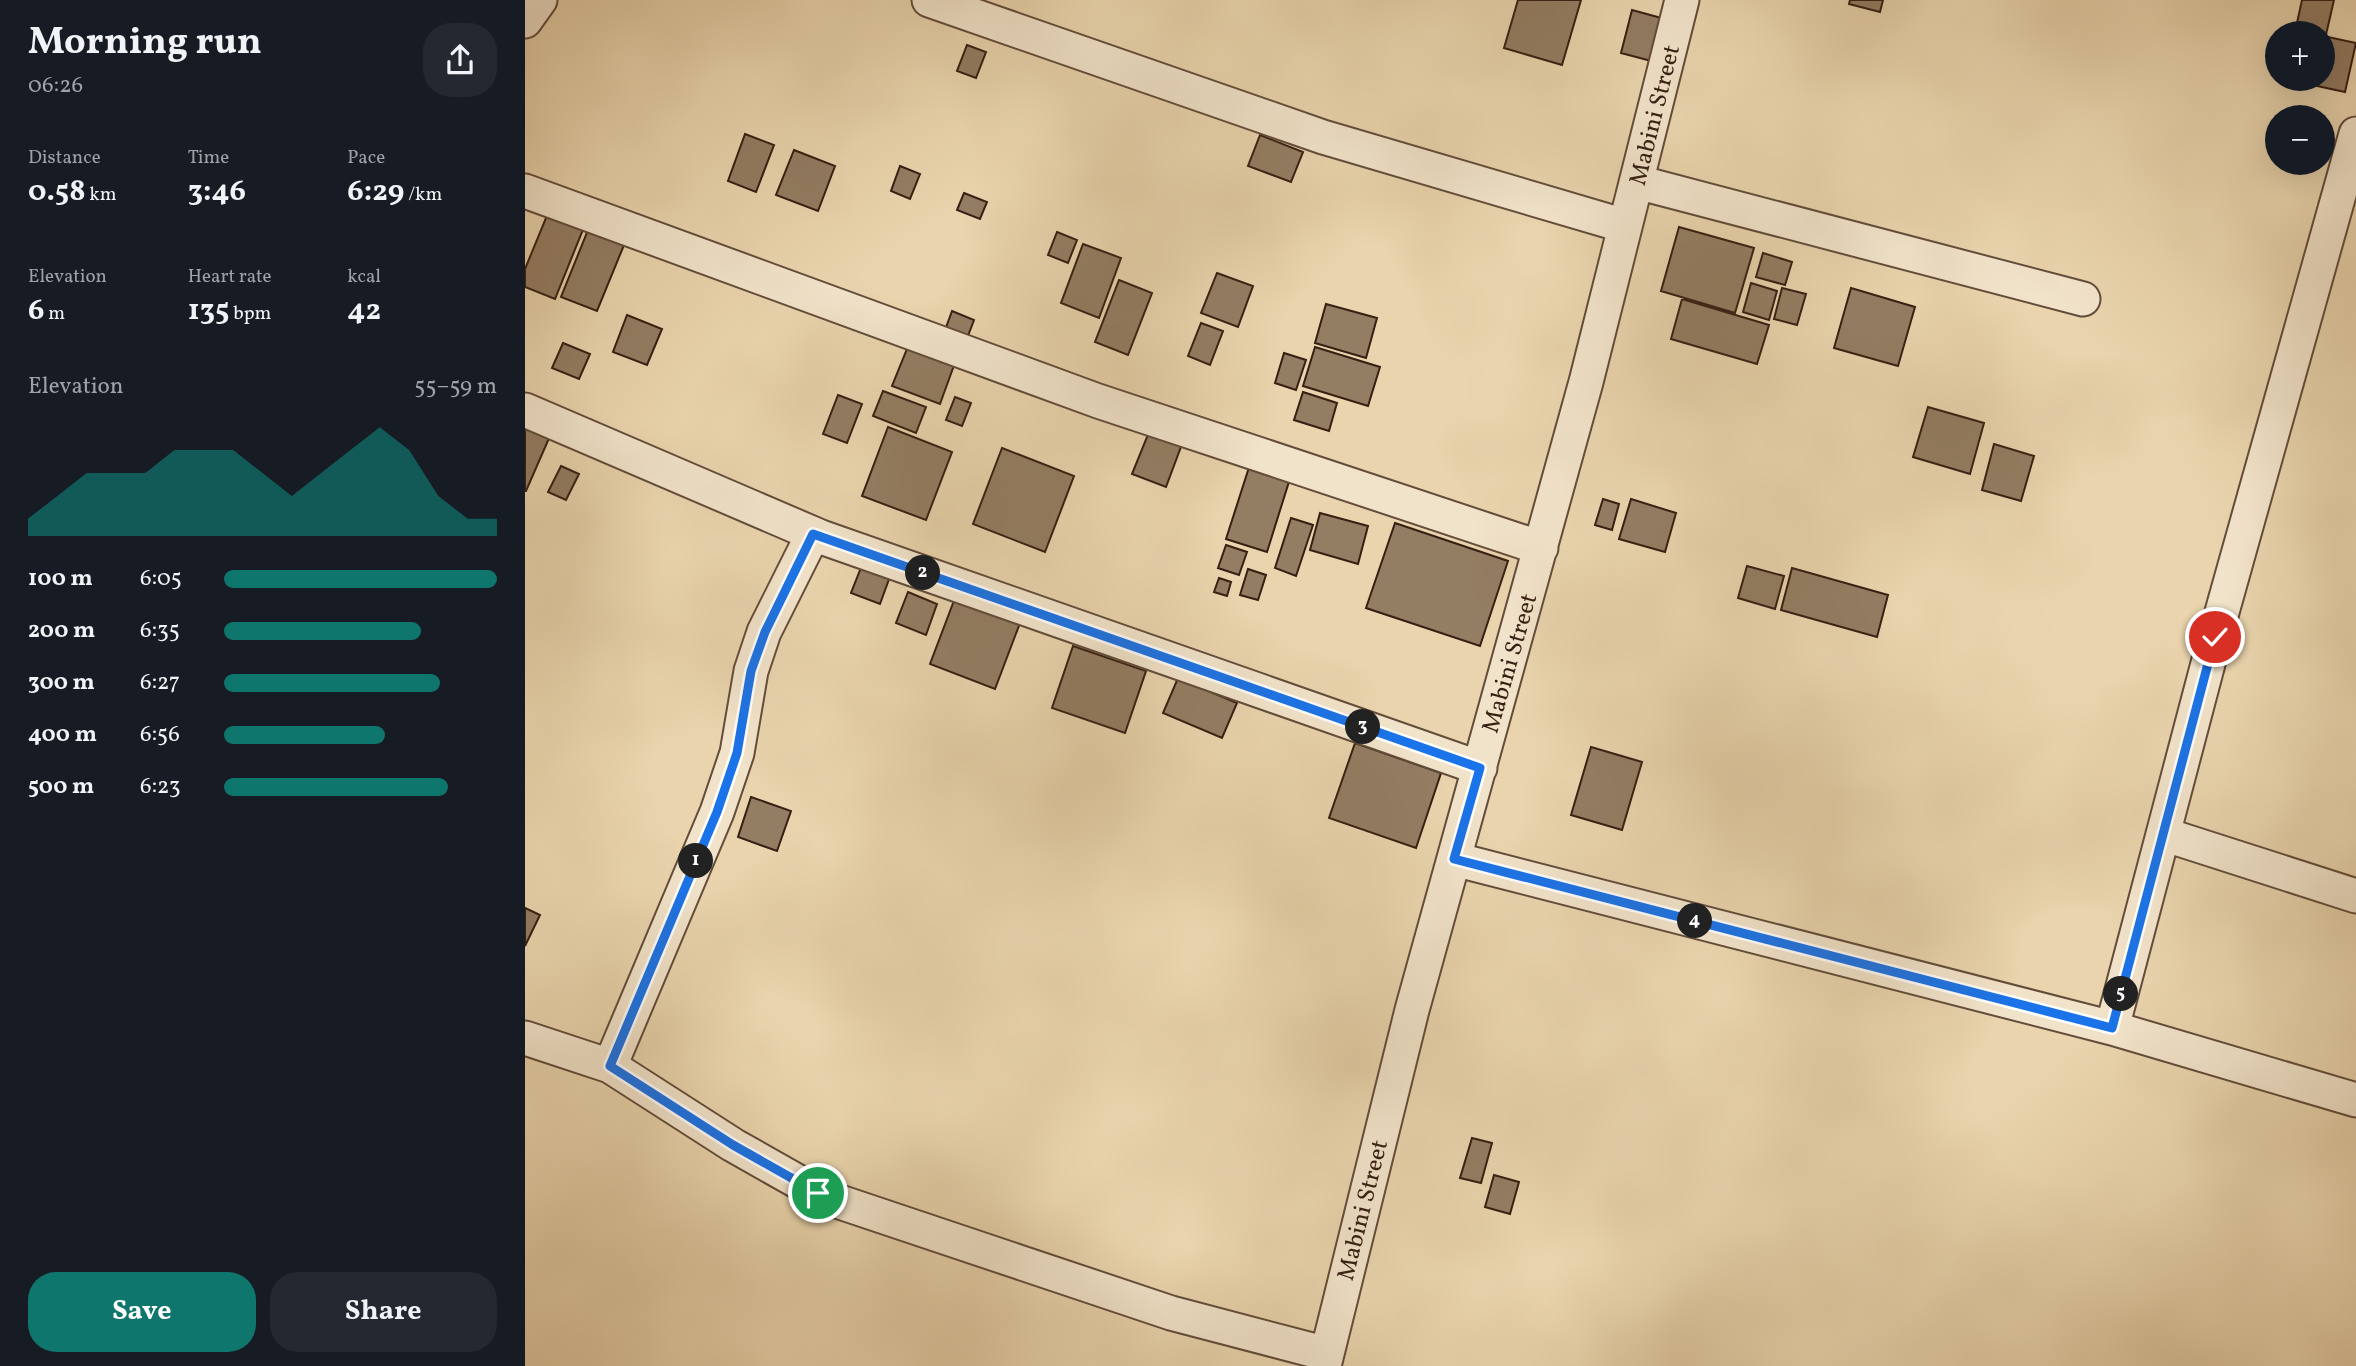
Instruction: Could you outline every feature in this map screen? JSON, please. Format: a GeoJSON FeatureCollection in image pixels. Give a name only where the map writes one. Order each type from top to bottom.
{"type":"FeatureCollection","features":[{"type":"Feature","properties":{"kind":"street"},"geometry":{"type":"LineString","coordinates":[[525,21],[540,0]]}},
{"type":"Feature","properties":{"kind":"street"},"geometry":{"type":"LineString","coordinates":[[929,0],[1323,137],[1625,226]]}},
{"type":"Feature","properties":{"kind":"street","name":"Mabini Street"},"geometry":{"type":"LineString","coordinates":[[1325,1360],[1412,1010],[1586,382],[1682,0]]}},
{"type":"Feature","properties":{"kind":"street"},"geometry":{"type":"LineString","coordinates":[[2112,1028],[2219,624],[2356,134]]}},
{"type":"Feature","properties":{"kind":"street"},"geometry":{"type":"LineString","coordinates":[[1637,182],[2083,299]]}},
{"type":"Feature","properties":{"kind":"street"},"geometry":{"type":"LineString","coordinates":[[525,191],[1098,401],[1541,548]]}},
{"type":"Feature","properties":{"kind":"street"},"geometry":{"type":"LineString","coordinates":[[525,410],[813,534],[1480,768]]}},
{"type":"Feature","properties":{"kind":"street"},"geometry":{"type":"LineString","coordinates":[[610,1066],[717,812],[737,753],[751,671],[765,632],[813,534]]}},
{"type":"Feature","properties":{"kind":"street"},"geometry":{"type":"LineString","coordinates":[[2163,834],[2356,896]]}},
{"type":"Feature","properties":{"kind":"street"},"geometry":{"type":"LineString","coordinates":[[1454,859],[2112,1028],[2356,1100]]}},
{"type":"Feature","properties":{"kind":"street"},"geometry":{"type":"LineString","coordinates":[[525,1038],[610,1066],[733,1145],[825,1197],[1171,1313],[1325,1360]]}},
{"type":"Feature","properties":{"kind":"building"},"geometry":{"type":"Polygon","coordinates":[[[1518,0],[1581,0],[1562,65],[1504,48],[1518,0]]]}},
{"type":"Feature","properties":{"kind":"building"},"geometry":{"type":"Polygon","coordinates":[[[1850,0],[1883,0],[1880,12],[1849,4],[1850,0]]]}},
{"type":"Feature","properties":{"kind":"building"},"geometry":{"type":"Polygon","coordinates":[[[2302,0],[2334,0],[2329,21],[2297,21],[2302,0]]]}},
{"type":"Feature","properties":{"kind":"building"},"geometry":{"type":"Polygon","coordinates":[[[1632,10],[1665,19],[1655,62],[1621,53],[1632,10]]]}},
{"type":"Feature","properties":{"kind":"building"},"geometry":{"type":"Polygon","coordinates":[[[2335,38],[2356,43],[2345,92],[2335,90],[2335,38]]]}},
{"type":"Feature","properties":{"kind":"building"},"geometry":{"type":"Polygon","coordinates":[[[967,45],[986,52],[976,78],[957,71],[967,45]]]}},
{"type":"Feature","properties":{"kind":"building"},"geometry":{"type":"Polygon","coordinates":[[[745,134],[774,145],[756,192],[728,181],[745,134]]]}},
{"type":"Feature","properties":{"kind":"building"},"geometry":{"type":"Polygon","coordinates":[[[1260,135],[1303,152],[1291,182],[1248,166],[1260,135]]]}},
{"type":"Feature","properties":{"kind":"building"},"geometry":{"type":"Polygon","coordinates":[[[794,150],[835,166],[818,211],[776,195],[794,150]]]}},
{"type":"Feature","properties":{"kind":"building"},"geometry":{"type":"Polygon","coordinates":[[[900,166],[920,174],[910,199],[891,191],[900,166]]]}},
{"type":"Feature","properties":{"kind":"building"},"geometry":{"type":"Polygon","coordinates":[[[964,193],[987,202],[980,219],[957,210],[964,193]]]}},
{"type":"Feature","properties":{"kind":"building"},"geometry":{"type":"Polygon","coordinates":[[[548,213],[584,227],[555,299],[525,287],[525,269],[548,213]]]}},
{"type":"Feature","properties":{"kind":"building"},"geometry":{"type":"Polygon","coordinates":[[[1679,227],[1754,248],[1735,313],[1661,291],[1679,227]]]}},
{"type":"Feature","properties":{"kind":"building"},"geometry":{"type":"Polygon","coordinates":[[[588,230],[624,245],[597,311],[561,297],[588,230]]]}},
{"type":"Feature","properties":{"kind":"building"},"geometry":{"type":"Polygon","coordinates":[[[1057,232],[1077,240],[1068,263],[1048,255],[1057,232]]]}},
{"type":"Feature","properties":{"kind":"building"},"geometry":{"type":"Polygon","coordinates":[[[1083,244],[1121,258],[1099,318],[1061,303],[1083,244]]]}},
{"type":"Feature","properties":{"kind":"building"},"geometry":{"type":"Polygon","coordinates":[[[1763,253],[1792,262],[1785,285],[1756,277],[1763,253]]]}},
{"type":"Feature","properties":{"kind":"building"},"geometry":{"type":"Polygon","coordinates":[[[1217,273],[1253,286],[1238,327],[1201,313],[1217,273]]]}},
{"type":"Feature","properties":{"kind":"building"},"geometry":{"type":"Polygon","coordinates":[[[1119,280],[1152,293],[1128,355],[1095,342],[1119,280]]]}},
{"type":"Feature","properties":{"kind":"building"},"geometry":{"type":"Polygon","coordinates":[[[1751,283],[1777,291],[1769,320],[1743,312],[1751,283]]]}},
{"type":"Feature","properties":{"kind":"building"},"geometry":{"type":"Polygon","coordinates":[[[1782,288],[1806,294],[1797,325],[1774,319],[1782,288]]]}},
{"type":"Feature","properties":{"kind":"building"},"geometry":{"type":"Polygon","coordinates":[[[1851,288],[1915,307],[1898,366],[1834,348],[1851,288]]]}},
{"type":"Feature","properties":{"kind":"building"},"geometry":{"type":"Polygon","coordinates":[[[1682,299],[1769,325],[1757,364],[1671,339],[1682,299]]]}},
{"type":"Feature","properties":{"kind":"building"},"geometry":{"type":"Polygon","coordinates":[[[1326,304],[1377,318],[1366,358],[1315,343],[1326,304]]]}},
{"type":"Feature","properties":{"kind":"building"},"geometry":{"type":"Polygon","coordinates":[[[952,311],[974,320],[966,341],[944,333],[952,311]]]}},
{"type":"Feature","properties":{"kind":"building"},"geometry":{"type":"Polygon","coordinates":[[[627,315],[662,329],[647,365],[613,352],[627,315]]]}},
{"type":"Feature","properties":{"kind":"building"},"geometry":{"type":"Polygon","coordinates":[[[1201,323],[1223,331],[1210,365],[1188,356],[1201,323]]]}},
{"type":"Feature","properties":{"kind":"building"},"geometry":{"type":"Polygon","coordinates":[[[911,339],[957,357],[940,404],[892,386],[911,339]]]}},
{"type":"Feature","properties":{"kind":"building"},"geometry":{"type":"Polygon","coordinates":[[[563,343],[590,354],[579,379],[552,368],[563,343]]]}},
{"type":"Feature","properties":{"kind":"building"},"geometry":{"type":"Polygon","coordinates":[[[1315,347],[1380,367],[1368,406],[1303,386],[1315,347]]]}},
{"type":"Feature","properties":{"kind":"building"},"geometry":{"type":"Polygon","coordinates":[[[1284,353],[1306,360],[1296,390],[1275,383],[1284,353]]]}},
{"type":"Feature","properties":{"kind":"building"},"geometry":{"type":"Polygon","coordinates":[[[883,391],[926,407],[916,433],[873,416],[883,391]]]}},
{"type":"Feature","properties":{"kind":"building"},"geometry":{"type":"Polygon","coordinates":[[[1303,392],[1337,403],[1329,431],[1294,420],[1303,392]]]}},
{"type":"Feature","properties":{"kind":"building"},"geometry":{"type":"Polygon","coordinates":[[[838,395],[862,404],[847,443],[823,434],[838,395]]]}},
{"type":"Feature","properties":{"kind":"building"},"geometry":{"type":"Polygon","coordinates":[[[955,397],[971,403],[962,426],[946,420],[955,397]]]}},
{"type":"Feature","properties":{"kind":"building"},"geometry":{"type":"Polygon","coordinates":[[[1928,407],[1984,423],[1970,474],[1913,457],[1928,407]]]}},
{"type":"Feature","properties":{"kind":"building"},"geometry":{"type":"Polygon","coordinates":[[[525,425],[550,436],[526,491],[525,491],[525,425]]]}},
{"type":"Feature","properties":{"kind":"building"},"geometry":{"type":"Polygon","coordinates":[[[888,427],[952,452],[926,520],[862,496],[888,427]]]}},
{"type":"Feature","properties":{"kind":"building"},"geometry":{"type":"Polygon","coordinates":[[[1149,432],[1182,444],[1166,487],[1132,474],[1149,432]]]}},
{"type":"Feature","properties":{"kind":"building"},"geometry":{"type":"Polygon","coordinates":[[[1994,444],[2034,456],[2021,501],[1982,490],[1994,444]]]}},
{"type":"Feature","properties":{"kind":"building"},"geometry":{"type":"Polygon","coordinates":[[[1002,448],[1074,476],[1045,552],[973,524],[1002,448]]]}},
{"type":"Feature","properties":{"kind":"building"},"geometry":{"type":"Polygon","coordinates":[[[1252,458],[1292,472],[1267,552],[1226,539],[1252,458]]]}},
{"type":"Feature","properties":{"kind":"building"},"geometry":{"type":"Polygon","coordinates":[[[561,466],[579,474],[566,500],[548,492],[561,466]]]}},
{"type":"Feature","properties":{"kind":"building"},"geometry":{"type":"Polygon","coordinates":[[[1603,499],[1619,504],[1612,530],[1595,525],[1603,499]]]}},
{"type":"Feature","properties":{"kind":"building"},"geometry":{"type":"Polygon","coordinates":[[[1631,499],[1676,513],[1665,552],[1619,539],[1631,499]]]}},
{"type":"Feature","properties":{"kind":"building"},"geometry":{"type":"Polygon","coordinates":[[[1320,513],[1368,526],[1358,564],[1310,550],[1320,513]]]}},
{"type":"Feature","properties":{"kind":"building"},"geometry":{"type":"Polygon","coordinates":[[[1291,518],[1313,525],[1296,576],[1275,568],[1291,518]]]}},
{"type":"Feature","properties":{"kind":"building"},"geometry":{"type":"Polygon","coordinates":[[[1395,523],[1508,561],[1480,646],[1366,608],[1395,523]]]}},
{"type":"Feature","properties":{"kind":"building"},"geometry":{"type":"Polygon","coordinates":[[[1226,545],[1247,552],[1239,575],[1218,568],[1226,545]]]}},
{"type":"Feature","properties":{"kind":"building"},"geometry":{"type":"Polygon","coordinates":[[[864,560],[892,571],[880,604],[851,593],[864,560]]]}},
{"type":"Feature","properties":{"kind":"building"},"geometry":{"type":"Polygon","coordinates":[[[1747,566],[1784,576],[1775,609],[1738,598],[1747,566]]]}},
{"type":"Feature","properties":{"kind":"building"},"geometry":{"type":"Polygon","coordinates":[[[1792,568],[1888,595],[1877,637],[1781,610],[1792,568]]]}},
{"type":"Feature","properties":{"kind":"building"},"geometry":{"type":"Polygon","coordinates":[[[1248,569],[1266,575],[1258,600],[1240,595],[1248,569]]]}},
{"type":"Feature","properties":{"kind":"building"},"geometry":{"type":"Polygon","coordinates":[[[1219,578],[1231,582],[1227,596],[1214,592],[1219,578]]]}},
{"type":"Feature","properties":{"kind":"building"},"geometry":{"type":"Polygon","coordinates":[[[908,592],[937,604],[926,635],[896,623],[908,592]]]}},
{"type":"Feature","properties":{"kind":"building"},"geometry":{"type":"Polygon","coordinates":[[[955,598],[1020,623],[995,689],[930,664],[955,598]]]}},
{"type":"Feature","properties":{"kind":"building"},"geometry":{"type":"Polygon","coordinates":[[[1073,646],[1146,671],[1125,733],[1052,708],[1073,646]]]}},
{"type":"Feature","properties":{"kind":"building"},"geometry":{"type":"Polygon","coordinates":[[[1178,678],[1237,703],[1222,738],[1163,713],[1178,678]]]}},
{"type":"Feature","properties":{"kind":"building"},"geometry":{"type":"Polygon","coordinates":[[[1355,743],[1441,773],[1416,848],[1329,818],[1355,743]]]}},
{"type":"Feature","properties":{"kind":"building"},"geometry":{"type":"Polygon","coordinates":[[[1591,747],[1642,762],[1622,830],[1571,815],[1591,747]]]}},
{"type":"Feature","properties":{"kind":"building"},"geometry":{"type":"Polygon","coordinates":[[[751,797],[791,811],[777,851],[738,837],[751,797]]]}},
{"type":"Feature","properties":{"kind":"building"},"geometry":{"type":"Polygon","coordinates":[[[525,908],[540,915],[525,946],[525,908]]]}},
{"type":"Feature","properties":{"kind":"building"},"geometry":{"type":"Polygon","coordinates":[[[1472,1138],[1492,1143],[1481,1183],[1460,1178],[1472,1138]]]}},
{"type":"Feature","properties":{"kind":"building"},"geometry":{"type":"Polygon","coordinates":[[[1494,1175],[1519,1182],[1510,1214],[1485,1207],[1494,1175]]]}},
{"type":"Feature","properties":{"kind":"route"},"geometry":{"type":"LineString","coordinates":[[818,1193],[733,1145],[610,1066],[717,812],[737,753],[751,671],[765,632],[813,534],[1480,768],[1454,859],[2112,1028],[2215,637]]}}]}
